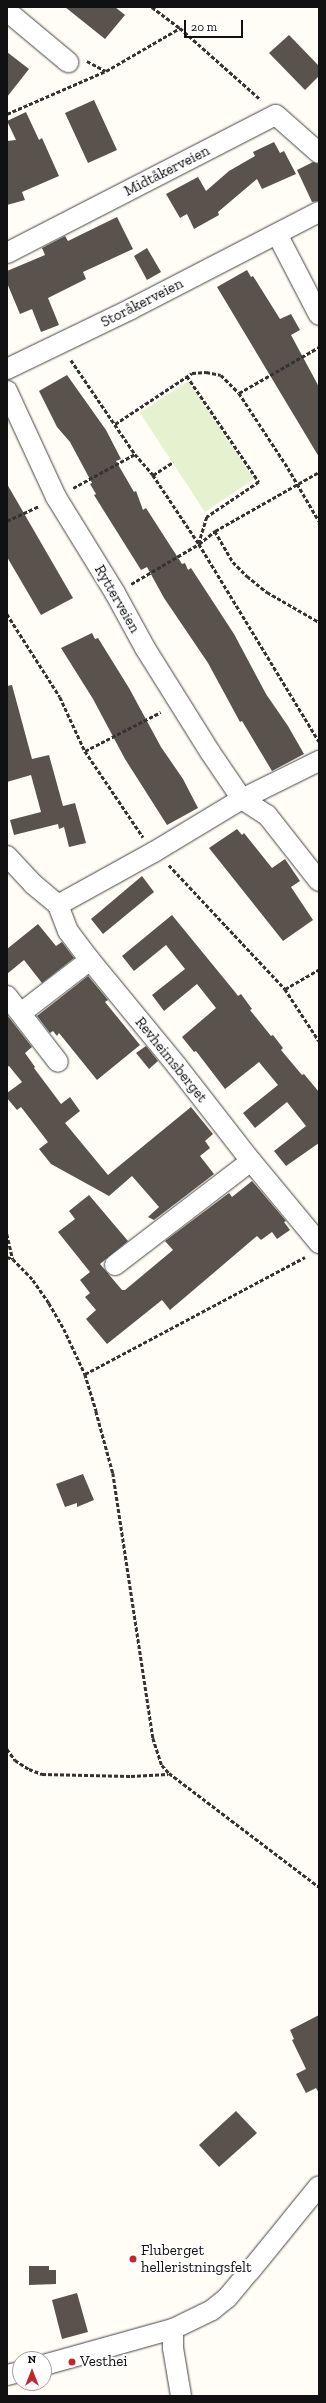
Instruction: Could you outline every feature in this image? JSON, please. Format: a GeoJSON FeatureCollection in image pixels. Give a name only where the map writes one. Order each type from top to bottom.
{"type":"FeatureCollection","features":[{"type":"Feature","properties":{"kind":"street"},"geometry":{"type":"LineString","coordinates":[[7,11],[68,62]]}},
{"type":"Feature","properties":{"kind":"street"},"geometry":{"type":"LineString","coordinates":[[276,115],[319,153]]}},
{"type":"Feature","properties":{"kind":"street","name":"Midtåkerveien"},"geometry":{"type":"LineString","coordinates":[[7,252],[276,115]]}},
{"type":"Feature","properties":{"kind":"street","name":"Storåkerveien"},"geometry":{"type":"LineString","coordinates":[[7,369],[60,344],[319,212]]}},
{"type":"Feature","properties":{"kind":"street"},"geometry":{"type":"LineString","coordinates":[[277,234],[319,315]]}},
{"type":"Feature","properties":{"kind":"street","name":"Rytterveien"},"geometry":{"type":"LineString","coordinates":[[7,390],[56,497],[115,593],[145,648],[242,799],[267,815],[319,881]]}},
{"type":"Feature","properties":{"kind":"street"},"geometry":{"type":"LineString","coordinates":[[7,856],[33,884],[58,905],[154,852],[242,799],[290,777],[319,761]]}},
{"type":"Feature","properties":{"kind":"street","name":"Revheimsberget"},"geometry":{"type":"LineString","coordinates":[[58,905],[68,931],[177,1066],[251,1161],[313,1250]]}},
{"type":"Feature","properties":{"kind":"street"},"geometry":{"type":"LineString","coordinates":[[21,1013],[90,960]]}},
{"type":"Feature","properties":{"kind":"street"},"geometry":{"type":"LineString","coordinates":[[7,996],[58,1062]]}},
{"type":"Feature","properties":{"kind":"street"},"geometry":{"type":"LineString","coordinates":[[115,1265],[251,1161]]}},
{"type":"Feature","properties":{"kind":"street"},"geometry":{"type":"LineString","coordinates":[[52,2364],[173,2329],[212,2310],[227,2298],[319,2186]]}},
{"type":"Feature","properties":{"kind":"street"},"geometry":{"type":"LineString","coordinates":[[173,2329],[172,2348],[181,2396]]}},
{"type":"Feature","properties":{"kind":"path"},"geometry":{"type":"LineString","coordinates":[[152,7],[180,28],[276,115]]}},
{"type":"Feature","properties":{"kind":"path"},"geometry":{"type":"LineString","coordinates":[[7,114],[106,71],[180,28]]}},
{"type":"Feature","properties":{"kind":"path"},"geometry":{"type":"LineString","coordinates":[[60,344],[135,454],[153,475],[199,544],[319,741]]}},
{"type":"Feature","properties":{"kind":"path"},"geometry":{"type":"LineString","coordinates":[[239,393],[319,347]]}},
{"type":"Feature","properties":{"kind":"path"},"geometry":{"type":"LineString","coordinates":[[115,424],[192,373],[206,372],[221,375],[239,393],[319,521]]}},
{"type":"Feature","properties":{"kind":"path"},"geometry":{"type":"LineString","coordinates":[[187,376],[259,482],[207,517],[199,544]]}},
{"type":"Feature","properties":{"kind":"path"},"geometry":{"type":"LineString","coordinates":[[153,475],[172,462]]}},
{"type":"Feature","properties":{"kind":"path"},"geometry":{"type":"LineString","coordinates":[[115,593],[199,544],[215,531],[319,472]]}},
{"type":"Feature","properties":{"kind":"path"},"geometry":{"type":"LineString","coordinates":[[215,531],[233,562],[247,576],[267,592],[319,622]]}},
{"type":"Feature","properties":{"kind":"path"},"geometry":{"type":"LineString","coordinates":[[85,751],[180,702]]}},
{"type":"Feature","properties":{"kind":"path"},"geometry":{"type":"LineString","coordinates":[[285,989],[319,968]]}},
{"type":"Feature","properties":{"kind":"path"},"geometry":{"type":"LineString","coordinates":[[7,1234],[13,1259]]}},
{"type":"Feature","properties":{"kind":"path"},"geometry":{"type":"LineString","coordinates":[[85,1374],[313,1250]]}},
{"type":"Feature","properties":{"kind":"path"},"geometry":{"type":"LineString","coordinates":[[7,1257],[13,1259],[33,1280],[50,1304],[64,1329],[85,1374],[113,1473],[153,1738],[162,1765],[169,1774],[319,1887]]}},
{"type":"Feature","properties":{"kind":"path"},"geometry":{"type":"LineString","coordinates":[[7,1749],[15,1760],[29,1769],[42,1774],[131,1776],[169,1774]]}},
{"type":"Feature","properties":{"kind":"green space"},"geometry":{"type":"Polygon","coordinates":[[[188,381],[254,479],[205,512],[140,413],[188,381]]]}},
{"type":"Feature","properties":{"kind":"building"},"geometry":{"type":"Polygon","coordinates":[[[65,7],[115,7],[125,15],[105,39],[65,7]]]}},
{"type":"Feature","properties":{"kind":"building"},"geometry":{"type":"Polygon","coordinates":[[[289,35],[319,66],[319,76],[305,90],[269,53],[289,35]]]}},
{"type":"Feature","properties":{"kind":"building"},"geometry":{"type":"Polygon","coordinates":[[[7,52],[29,69],[7,97],[7,52]]]}},
{"type":"Feature","properties":{"kind":"building"},"geometry":{"type":"Polygon","coordinates":[[[94,100],[117,150],[88,163],[65,113],[94,100]]]}},
{"type":"Feature","properties":{"kind":"building"},"geometry":{"type":"Polygon","coordinates":[[[26,112],[39,140],[42,138],[59,176],[22,192],[25,200],[7,205],[7,141],[16,140],[7,121],[26,112]]]}},
{"type":"Feature","properties":{"kind":"building"},"geometry":{"type":"Polygon","coordinates":[[[274,142],[280,153],[284,151],[296,174],[262,189],[257,179],[218,212],[219,215],[194,229],[187,214],[180,218],[166,194],[198,177],[206,191],[229,171],[255,156],[253,152],[274,142]]]}},
{"type":"Feature","properties":{"kind":"building"},"geometry":{"type":"Polygon","coordinates":[[[313,162],[319,164],[319,201],[312,202],[297,170],[313,162]]]}},
{"type":"Feature","properties":{"kind":"building"},"geometry":{"type":"Polygon","coordinates":[[[117,217],[133,249],[83,272],[86,279],[48,298],[59,325],[41,332],[32,309],[20,314],[7,283],[7,271],[45,255],[42,248],[65,236],[68,241],[117,217]]]}},
{"type":"Feature","properties":{"kind":"building"},"geometry":{"type":"Polygon","coordinates":[[[147,248],[161,272],[147,280],[134,256],[147,248]]]}},
{"type":"Feature","properties":{"kind":"building"},"geometry":{"type":"Polygon","coordinates":[[[247,270],[251,277],[253,276],[280,319],[291,314],[300,330],[291,335],[319,387],[319,457],[217,287],[247,270]]]}},
{"type":"Feature","properties":{"kind":"building"},"geometry":{"type":"Polygon","coordinates":[[[67,375],[106,430],[121,459],[116,461],[134,492],[136,491],[143,510],[146,508],[182,564],[185,563],[188,570],[191,568],[234,634],[266,694],[288,726],[304,754],[272,771],[242,721],[240,722],[208,663],[164,598],[147,567],[141,570],[109,519],[94,495],[96,494],[90,484],[92,483],[70,442],[57,427],[39,391],[67,375]]]}},
{"type":"Feature","properties":{"kind":"building"},"geometry":{"type":"Polygon","coordinates":[[[7,484],[73,598],[41,615],[7,557],[7,484]]]}},
{"type":"Feature","properties":{"kind":"building"},"geometry":{"type":"Polygon","coordinates":[[[92,633],[95,639],[98,638],[129,688],[161,747],[183,779],[198,808],[167,825],[125,759],[93,699],[61,648],[92,633]]]}},
{"type":"Feature","properties":{"kind":"building"},"geometry":{"type":"Polygon","coordinates":[[[12,685],[32,759],[49,755],[63,806],[75,803],[86,843],[69,847],[64,827],[59,829],[58,824],[14,835],[10,820],[41,812],[31,775],[7,782],[7,686],[12,685]]]}},
{"type":"Feature","properties":{"kind":"building"},"geometry":{"type":"Polygon","coordinates":[[[237,829],[242,835],[244,833],[272,868],[285,859],[300,881],[291,887],[313,920],[283,941],[209,848],[237,829]]]}},
{"type":"Feature","properties":{"kind":"building"},"geometry":{"type":"Polygon","coordinates":[[[142,876],[154,892],[103,934],[91,919],[142,876]]]}},
{"type":"Feature","properties":{"kind":"building"},"geometry":{"type":"Polygon","coordinates":[[[172,915],[238,996],[241,994],[252,1009],[250,1010],[283,1048],[281,1050],[302,1075],[304,1074],[319,1092],[319,1143],[286,1166],[274,1151],[306,1126],[287,1102],[255,1128],[243,1113],[278,1085],[259,1062],[225,1089],[196,1051],[194,1052],[182,1037],[216,1008],[197,984],[164,1011],[152,995],[185,969],[166,945],[134,971],[122,956],[172,915]]]}},
{"type":"Feature","properties":{"kind":"building"},"geometry":{"type":"Polygon","coordinates":[[[38,924],[56,946],[62,942],[74,958],[42,983],[24,960],[7,974],[7,949],[38,924]]]}},
{"type":"Feature","properties":{"kind":"building"},"geometry":{"type":"Polygon","coordinates":[[[88,976],[108,1000],[105,1002],[140,1045],[97,1080],[59,1033],[57,1036],[53,1031],[50,1033],[37,1016],[88,976]]]}},
{"type":"Feature","properties":{"kind":"building"},"geometry":{"type":"Polygon","coordinates":[[[7,1015],[32,1047],[25,1053],[35,1067],[34,1068],[61,1104],[70,1097],[80,1111],[65,1123],[108,1175],[191,1107],[213,1134],[205,1141],[210,1148],[200,1156],[214,1174],[154,1220],[148,1217],[159,1207],[132,1176],[109,1196],[51,1164],[39,1149],[48,1142],[21,1107],[17,1110],[7,1098],[7,1093],[22,1082],[9,1066],[7,1067],[7,1015]]]}},
{"type":"Feature","properties":{"kind":"building"},"geometry":{"type":"Polygon","coordinates":[[[146,1046],[158,1061],[149,1069],[136,1053],[146,1046]]]}},
{"type":"Feature","properties":{"kind":"building"},"geometry":{"type":"Polygon","coordinates":[[[252,1181],[286,1221],[284,1222],[290,1230],[277,1239],[272,1232],[261,1240],[257,1236],[170,1310],[162,1300],[107,1344],[86,1319],[96,1310],[85,1297],[90,1293],[80,1280],[90,1272],[58,1232],[75,1219],[69,1211],[89,1195],[128,1241],[100,1264],[122,1290],[125,1290],[173,1250],[165,1241],[229,1193],[232,1197],[252,1181]]]}},
{"type":"Feature","properties":{"kind":"building"},"geometry":{"type":"Polygon","coordinates":[[[83,1474],[94,1500],[77,1507],[77,1503],[65,1507],[56,1484],[83,1474]]]}},
{"type":"Feature","properties":{"kind":"building"},"geometry":{"type":"Polygon","coordinates":[[[319,2015],[319,2093],[316,2088],[306,2093],[296,2074],[306,2069],[292,2040],[294,2039],[290,2030],[319,2015]]]}},
{"type":"Feature","properties":{"kind":"building"},"geometry":{"type":"Polygon","coordinates":[[[236,2111],[257,2133],[219,2167],[199,2145],[236,2111]]]}},
{"type":"Feature","properties":{"kind":"building"},"geometry":{"type":"Polygon","coordinates":[[[29,2266],[49,2266],[49,2270],[56,2270],[56,2284],[29,2285],[29,2266]]]}},
{"type":"Feature","properties":{"kind":"building"},"geometry":{"type":"Polygon","coordinates":[[[77,2293],[88,2332],[62,2339],[52,2300],[77,2293]]]}},
{"type":"Feature","properties":{"kind":"place","name":"Fluberget helleristningsfelt"},"geometry":{"type":"Point","coordinates":[133,2259]}},
{"type":"Feature","properties":{"kind":"place","name":"Vesthei"},"geometry":{"type":"Point","coordinates":[72,2362]}}]}
